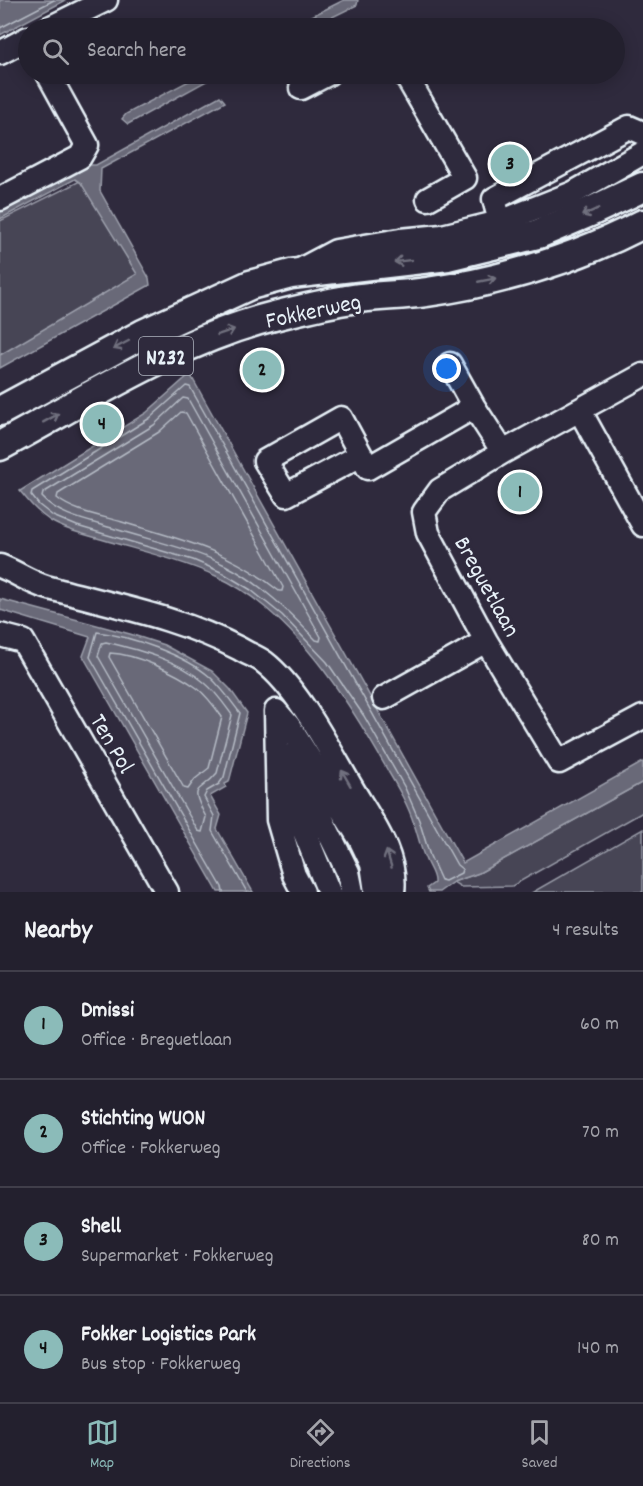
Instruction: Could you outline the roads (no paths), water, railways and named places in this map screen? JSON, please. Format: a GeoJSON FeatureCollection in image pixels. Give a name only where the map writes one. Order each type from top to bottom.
{"type":"FeatureCollection","features":[{"type":"Feature","properties":{"kind":"main road","name":"Fokkerweg"},"geometry":{"type":"LineString","coordinates":[[0,411],[143,334],[250,285],[291,274],[448,256],[482,248],[537,234],[643,187]]}},
{"type":"Feature","properties":{"kind":"main road","name":"Fokkerweg"},"geometry":{"type":"LineString","coordinates":[[0,446],[177,350],[273,316],[346,300],[427,292],[498,278],[551,264],[607,243],[643,224]]}},
{"type":"Feature","properties":{"kind":"street"},"geometry":{"type":"LineString","coordinates":[[69,18],[106,0]]}},
{"type":"Feature","properties":{"kind":"street"},"geometry":{"type":"LineString","coordinates":[[0,53],[18,43]]}},
{"type":"Feature","properties":{"kind":"street"},"geometry":{"type":"LineString","coordinates":[[0,199],[80,158],[87,145],[53,84]]}},
{"type":"Feature","properties":{"kind":"street"},"geometry":{"type":"LineString","coordinates":[[301,88],[309,84]]}},
{"type":"Feature","properties":{"kind":"street"},"geometry":{"type":"LineString","coordinates":[[411,84],[465,178],[428,199]]}},
{"type":"Feature","properties":{"kind":"street"},"geometry":{"type":"LineString","coordinates":[[500,222],[494,199],[629,127],[643,133]]}},
{"type":"Feature","properties":{"kind":"street","name":"Fokkerweg"},"geometry":{"type":"LineString","coordinates":[[291,274],[336,251],[400,240],[442,236],[500,222],[573,193],[643,153]]}},
{"type":"Feature","properties":{"kind":"street"},"geometry":{"type":"LineString","coordinates":[[450,364],[503,452]]}},
{"type":"Feature","properties":{"kind":"street","name":"Breguetlaan"},"geometry":{"type":"LineString","coordinates":[[643,375],[503,452],[440,490],[424,512],[428,533],[486,641],[559,762],[643,717]]}},
{"type":"Feature","properties":{"kind":"street"},"geometry":{"type":"LineString","coordinates":[[361,455],[368,468],[474,407]]}},
{"type":"Feature","properties":{"kind":"street"},"geometry":{"type":"LineString","coordinates":[[580,411],[643,525]]}},
{"type":"Feature","properties":{"kind":"street"},"geometry":{"type":"LineString","coordinates":[[4,563],[42,586],[159,617],[211,634],[264,662],[286,685],[315,724],[376,828],[389,855],[395,879],[393,892]]}},
{"type":"Feature","properties":{"kind":"street","name":"Ten Pol"},"geometry":{"type":"LineString","coordinates":[[0,635],[23,641],[167,892]]}},
{"type":"Feature","properties":{"kind":"street"},"geometry":{"type":"LineString","coordinates":[[384,698],[486,641]]}},
{"type":"Feature","properties":{"kind":"street"},"geometry":{"type":"LineString","coordinates":[[276,711],[270,825],[284,881],[291,892]]}},
{"type":"Feature","properties":{"kind":"street"},"geometry":{"type":"LineString","coordinates":[[276,711],[278,820],[294,875],[303,892]]}},
{"type":"Feature","properties":{"kind":"street"},"geometry":{"type":"LineString","coordinates":[[276,711],[286,814],[305,869],[317,892]]}},
{"type":"Feature","properties":{"kind":"street"},"geometry":{"type":"LineString","coordinates":[[276,711],[295,809],[328,892]]}},
{"type":"Feature","properties":{"kind":"street"},"geometry":{"type":"LineString","coordinates":[[276,711],[303,803],[338,876],[342,892]]}},
{"type":"Feature","properties":{"kind":"street"},"geometry":{"type":"LineString","coordinates":[[276,711],[311,797],[348,872],[352,892]]}},
{"type":"Feature","properties":{"kind":"street"},"geometry":{"type":"LineString","coordinates":[[276,711],[360,867],[362,892]]}},
{"type":"Feature","properties":{"kind":"street"},"geometry":{"type":"LineString","coordinates":[[276,711],[289,726],[360,838],[372,864],[376,892]]}},
{"type":"Feature","properties":{"kind":"water"},"geometry":{"type":"Polygon","coordinates":[[[0,0],[66,0],[32,18],[18,18],[18,25],[0,35],[0,0]]]}},
{"type":"Feature","properties":{"kind":"water"},"geometry":{"type":"Polygon","coordinates":[[[344,0],[358,0],[357,5],[330,18],[308,18],[344,0]]]}},
{"type":"Feature","properties":{"kind":"water"},"geometry":{"type":"Polygon","coordinates":[[[183,84],[201,84],[128,124],[122,119],[126,114],[183,84]]]}},
{"type":"Feature","properties":{"kind":"water"},"geometry":{"type":"Polygon","coordinates":[[[220,96],[225,102],[101,169],[100,191],[149,278],[150,285],[0,368],[0,355],[137,274],[81,183],[75,179],[0,219],[0,212],[88,165],[96,165],[220,96]]]}},
{"type":"Feature","properties":{"kind":"water"},"geometry":{"type":"Polygon","coordinates":[[[190,374],[463,863],[643,762],[643,782],[479,873],[453,882],[439,892],[429,892],[427,888],[434,883],[433,877],[423,854],[412,817],[402,797],[355,716],[316,660],[294,634],[244,591],[216,576],[174,560],[62,527],[41,514],[20,491],[146,413],[190,374]]]}},
{"type":"Feature","properties":{"kind":"water"},"geometry":{"type":"Polygon","coordinates":[[[0,599],[164,645],[212,671],[230,689],[247,713],[229,782],[225,784],[226,787],[210,796],[221,815],[217,829],[253,892],[218,892],[83,656],[90,637],[0,610],[0,599]]]}},
{"type":"Feature","properties":{"kind":"place","name":"Shell"},"geometry":{"type":"Point","coordinates":[510,164]}},
{"type":"Feature","properties":{"kind":"place","name":"Stichting WUON"},"geometry":{"type":"Point","coordinates":[262,370]}},
{"type":"Feature","properties":{"kind":"place","name":"Fokker Logistics Park"},"geometry":{"type":"Point","coordinates":[102,424]}},
{"type":"Feature","properties":{"kind":"place","name":"Dmissi"},"geometry":{"type":"Point","coordinates":[520,492]}}]}
